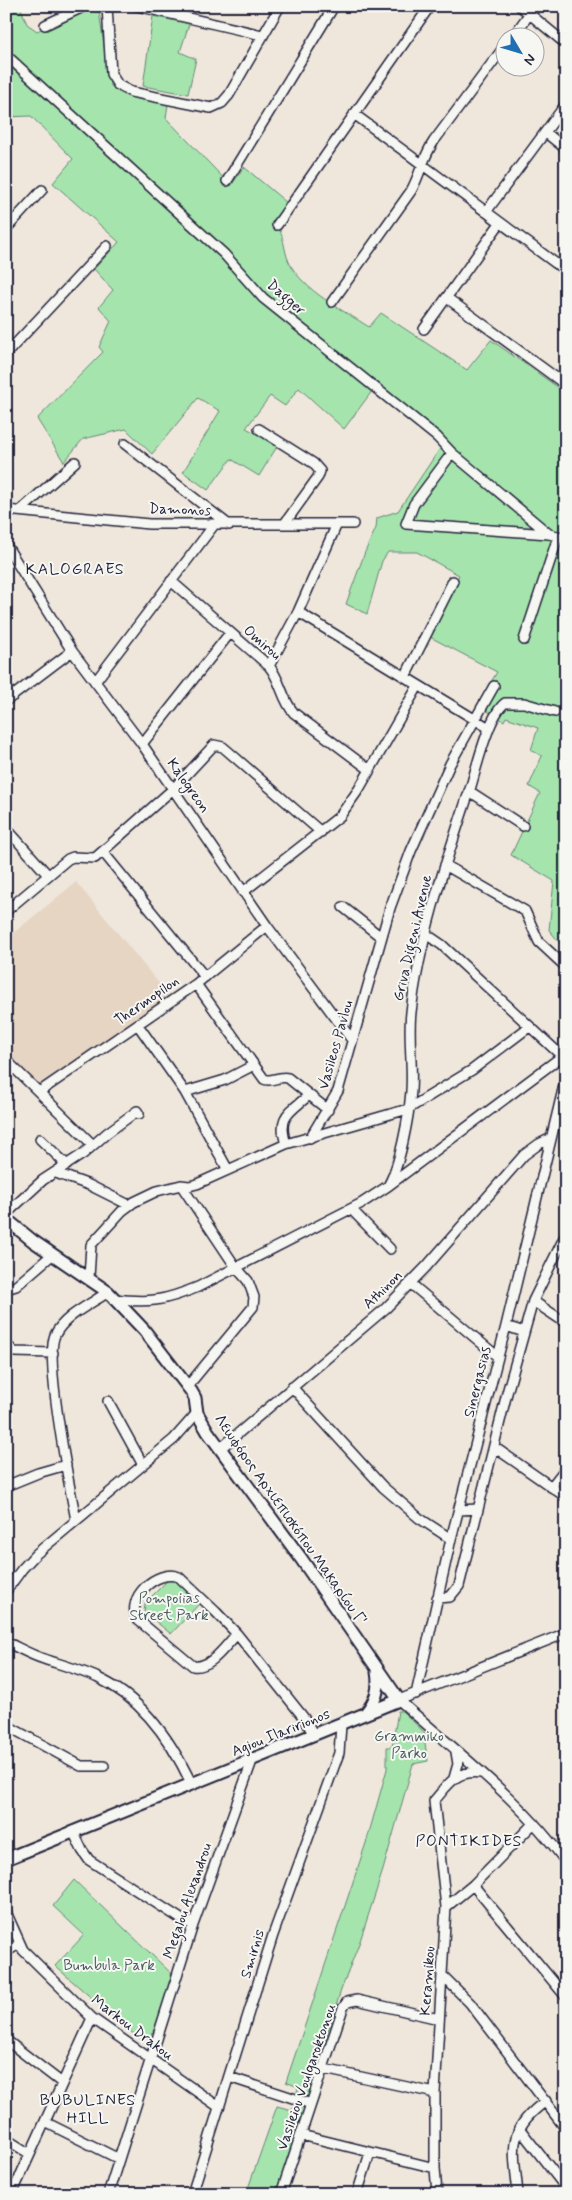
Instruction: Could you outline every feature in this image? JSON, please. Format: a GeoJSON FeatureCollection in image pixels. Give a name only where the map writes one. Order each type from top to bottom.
{"type":"FeatureCollection","features":[{"type":"Feature","properties":{"kind":"street"},"geometry":{"type":"LineString","coordinates":[[45,25],[85,6]]}},
{"type":"Feature","properties":{"kind":"street"},"geometry":{"type":"LineString","coordinates":[[107,6],[111,74],[118,85],[132,92],[211,108],[222,103],[229,95],[280,6]]}},
{"type":"Feature","properties":{"kind":"street"},"geometry":{"type":"LineString","coordinates":[[136,6],[262,35]]}},
{"type":"Feature","properties":{"kind":"street"},"geometry":{"type":"LineString","coordinates":[[227,181],[334,6]]}},
{"type":"Feature","properties":{"kind":"street"},"geometry":{"type":"LineString","coordinates":[[277,225],[430,6]]}},
{"type":"Feature","properties":{"kind":"street"},"geometry":{"type":"LineString","coordinates":[[520,6],[532,10],[566,44]]}},
{"type":"Feature","properties":{"kind":"street"},"geometry":{"type":"LineString","coordinates":[[519,28],[532,10]]}},
{"type":"Feature","properties":{"kind":"street","name":"Dagger"},"geometry":{"type":"LineString","coordinates":[[6,56],[224,254],[263,298],[437,437],[452,453],[549,534],[562,538]]}},
{"type":"Feature","properties":{"kind":"street"},"geometry":{"type":"LineString","coordinates":[[332,302],[411,191],[434,141],[494,60]]}},
{"type":"Feature","properties":{"kind":"street"},"geometry":{"type":"LineString","coordinates":[[486,212],[566,104]]}},
{"type":"Feature","properties":{"kind":"street"},"geometry":{"type":"LineString","coordinates":[[354,114],[566,271]]}},
{"type":"Feature","properties":{"kind":"street"},"geometry":{"type":"LineString","coordinates":[[545,132],[566,148]]}},
{"type":"Feature","properties":{"kind":"street"},"geometry":{"type":"LineString","coordinates":[[6,229],[42,190]]}},
{"type":"Feature","properties":{"kind":"street"},"geometry":{"type":"LineString","coordinates":[[424,329],[500,223]]}},
{"type":"Feature","properties":{"kind":"street"},"geometry":{"type":"LineString","coordinates":[[6,354],[107,246]]}},
{"type":"Feature","properties":{"kind":"street"},"geometry":{"type":"LineString","coordinates":[[447,298],[566,385]]}},
{"type":"Feature","properties":{"kind":"street"},"geometry":{"type":"LineString","coordinates":[[259,428],[316,466],[319,474],[285,523]]}},
{"type":"Feature","properties":{"kind":"street"},"geometry":{"type":"LineString","coordinates":[[125,444],[229,525]]}},
{"type":"Feature","properties":{"kind":"street"},"geometry":{"type":"LineString","coordinates":[[452,453],[414,504],[406,524],[549,534]]}},
{"type":"Feature","properties":{"kind":"street"},"geometry":{"type":"LineString","coordinates":[[20,511],[75,462]]}},
{"type":"Feature","properties":{"kind":"street","name":"Damonos"},"geometry":{"type":"LineString","coordinates":[[6,510],[141,523],[214,525],[353,524]]}},
{"type":"Feature","properties":{"kind":"street"},"geometry":{"type":"LineString","coordinates":[[269,666],[298,612],[337,524]]}},
{"type":"Feature","properties":{"kind":"street"},"geometry":{"type":"LineString","coordinates":[[95,682],[214,525]]}},
{"type":"Feature","properties":{"kind":"street"},"geometry":{"type":"LineString","coordinates":[[524,640],[562,538]]}},
{"type":"Feature","properties":{"kind":"street","name":"Kalogreon"},"geometry":{"type":"LineString","coordinates":[[6,545],[72,652],[142,744],[266,926],[352,1040]]}},
{"type":"Feature","properties":{"kind":"street"},"geometry":{"type":"LineString","coordinates":[[405,677],[453,580]]}},
{"type":"Feature","properties":{"kind":"street","name":"Omirou"},"geometry":{"type":"LineString","coordinates":[[171,581],[269,666],[277,676],[286,701],[294,713],[370,770]]}},
{"type":"Feature","properties":{"kind":"street"},"geometry":{"type":"LineString","coordinates":[[298,612],[489,728]]}},
{"type":"Feature","properties":{"kind":"street"},"geometry":{"type":"LineString","coordinates":[[142,744],[230,633]]}},
{"type":"Feature","properties":{"kind":"street"},"geometry":{"type":"LineString","coordinates":[[6,687],[10,699],[72,652]]}},
{"type":"Feature","properties":{"kind":"street"},"geometry":{"type":"LineString","coordinates":[[244,892],[321,832],[345,810],[418,686]]}},
{"type":"Feature","properties":{"kind":"street","name":"Vasileos Pavlou"},"geometry":{"type":"LineString","coordinates":[[310,1138],[338,1091],[396,888],[414,843],[450,764],[494,686]]}},
{"type":"Feature","properties":{"kind":"street","name":"Griva Digeni Avenue"},"geometry":{"type":"LineString","coordinates":[[388,1186],[396,1172],[411,1091],[410,1013],[426,934],[444,865],[489,728],[500,707],[505,703],[524,703],[555,712]]}},
{"type":"Feature","properties":{"kind":"street"},"geometry":{"type":"LineString","coordinates":[[6,911],[73,856],[90,859],[103,852],[173,789],[211,746],[219,745],[230,753],[321,832]]}},
{"type":"Feature","properties":{"kind":"street"},"geometry":{"type":"LineString","coordinates":[[469,791],[523,826]]}},
{"type":"Feature","properties":{"kind":"street"},"geometry":{"type":"LineString","coordinates":[[6,828],[48,875]]}},
{"type":"Feature","properties":{"kind":"street"},"geometry":{"type":"LineString","coordinates":[[103,852],[205,977]]}},
{"type":"Feature","properties":{"kind":"street"},"geometry":{"type":"LineString","coordinates":[[444,865],[526,911],[539,942],[566,967]]}},
{"type":"Feature","properties":{"kind":"street"},"geometry":{"type":"LineString","coordinates":[[343,907],[381,938]]}},
{"type":"Feature","properties":{"kind":"street","name":"Thermopilon"},"geometry":{"type":"LineString","coordinates":[[39,1092],[196,984],[266,926]]}},
{"type":"Feature","properties":{"kind":"street"},"geometry":{"type":"LineString","coordinates":[[76,1520],[66,1465],[52,1353],[58,1330],[70,1318],[111,1295],[156,1301],[173,1297],[198,1287],[235,1266],[351,1209],[388,1186],[564,1059],[442,945],[426,934]]}},
{"type":"Feature","properties":{"kind":"street"},"geometry":{"type":"LineString","coordinates":[[196,984],[267,1081],[282,1076],[288,1078],[328,1110]]}},
{"type":"Feature","properties":{"kind":"street"},"geometry":{"type":"LineString","coordinates":[[138,1025],[185,1092],[228,1170]]}},
{"type":"Feature","properties":{"kind":"street"},"geometry":{"type":"LineString","coordinates":[[89,1278],[91,1245],[129,1205],[156,1191],[181,1185],[197,1184],[286,1144],[408,1109],[472,1070],[529,1027]]}},
{"type":"Feature","properties":{"kind":"street"},"geometry":{"type":"LineString","coordinates":[[6,1060],[93,1146]]}},
{"type":"Feature","properties":{"kind":"street"},"geometry":{"type":"LineString","coordinates":[[185,1092],[225,1080],[254,1065]]}},
{"type":"Feature","properties":{"kind":"street","name":"Sinergasias"},"geometry":{"type":"LineString","coordinates":[[416,1694],[451,1538],[506,1326],[549,1139],[566,1077]]}},
{"type":"Feature","properties":{"kind":"street"},"geometry":{"type":"LineString","coordinates":[[286,1144],[282,1131],[284,1120],[309,1095]]}},
{"type":"Feature","properties":{"kind":"street"},"geometry":{"type":"LineString","coordinates":[[6,1214],[43,1180],[67,1166],[137,1111],[139,1114]]}},
{"type":"Feature","properties":{"kind":"street"},"geometry":{"type":"LineString","coordinates":[[40,1138],[67,1166]]}},
{"type":"Feature","properties":{"kind":"street","name":"Athinon"},"geometry":{"type":"LineString","coordinates":[[221,1448],[386,1308],[524,1155],[532,1148],[549,1139]]}},
{"type":"Feature","properties":{"kind":"street"},"geometry":{"type":"LineString","coordinates":[[56,1173],[89,1185],[129,1205]]}},
{"type":"Feature","properties":{"kind":"street"},"geometry":{"type":"LineString","coordinates":[[181,1185],[235,1266],[248,1281],[254,1297],[253,1307],[187,1387]]}},
{"type":"Feature","properties":{"kind":"street"},"geometry":{"type":"LineString","coordinates":[[351,1209],[390,1250]]}},
{"type":"Feature","properties":{"kind":"street","name":"Λεωφόρος Αρχιεπισκόπου Μακαρίου Γ'"},"geometry":{"type":"LineString","coordinates":[[6,1219],[111,1295],[163,1353],[194,1398],[197,1413],[399,1700]]}},
{"type":"Feature","properties":{"kind":"street"},"geometry":{"type":"LineString","coordinates":[[437,1598],[450,1596],[459,1586],[533,1301],[566,1234]]}},
{"type":"Feature","properties":{"kind":"street"},"geometry":{"type":"LineString","coordinates":[[6,1289],[16,1286],[52,1254]]}},
{"type":"Feature","properties":{"kind":"street"},"geometry":{"type":"LineString","coordinates":[[410,1283],[498,1357]]}},
{"type":"Feature","properties":{"kind":"street"},"geometry":{"type":"LineString","coordinates":[[533,1301],[566,1323]]}},
{"type":"Feature","properties":{"kind":"street"},"geometry":{"type":"LineString","coordinates":[[506,1326],[524,1332]]}},
{"type":"Feature","properties":{"kind":"street"},"geometry":{"type":"LineString","coordinates":[[7,1346],[14,1352],[20,1353],[52,1353]]}},
{"type":"Feature","properties":{"kind":"street"},"geometry":{"type":"LineString","coordinates":[[292,1387],[383,1487],[419,1518],[451,1538]]}},
{"type":"Feature","properties":{"kind":"street"},"geometry":{"type":"LineString","coordinates":[[108,1401],[143,1465]]}},
{"type":"Feature","properties":{"kind":"street"},"geometry":{"type":"LineString","coordinates":[[6,1591],[29,1562],[76,1520],[174,1439],[197,1413]]}},
{"type":"Feature","properties":{"kind":"street"},"geometry":{"type":"LineString","coordinates":[[494,1447],[566,1497]]}},
{"type":"Feature","properties":{"kind":"street"},"geometry":{"type":"LineString","coordinates":[[6,1486],[38,1473],[66,1465]]}},
{"type":"Feature","properties":{"kind":"street"},"geometry":{"type":"LineString","coordinates":[[551,1487],[566,1468]]}},
{"type":"Feature","properties":{"kind":"street"},"geometry":{"type":"LineString","coordinates":[[459,1510],[478,1509]]}},
{"type":"Feature","properties":{"kind":"street"},"geometry":{"type":"LineString","coordinates":[[237,1634],[208,1664],[193,1666],[138,1620],[134,1613],[134,1603],[138,1596],[156,1579],[163,1575],[175,1575],[196,1592],[237,1634],[304,1718],[314,1734]]}},
{"type":"Feature","properties":{"kind":"street","name":"Agiou Ilaririonos"},"geometry":{"type":"LineString","coordinates":[[6,1859],[566,1633]]}},
{"type":"Feature","properties":{"kind":"street"},"geometry":{"type":"LineString","coordinates":[[6,1642],[38,1657],[97,1677],[119,1690],[145,1714],[177,1752],[192,1784]]}},
{"type":"Feature","properties":{"kind":"street"},"geometry":{"type":"LineString","coordinates":[[363,1716],[373,1703],[378,1691],[377,1670]]}},
{"type":"Feature","properties":{"kind":"street"},"geometry":{"type":"LineString","coordinates":[[399,1700],[534,1823],[566,1862]]}},
{"type":"Feature","properties":{"kind":"street"},"geometry":{"type":"LineString","coordinates":[[6,1725],[81,1766],[104,1766]]}},
{"type":"Feature","properties":{"kind":"street","name":"Smirnis"},"geometry":{"type":"LineString","coordinates":[[192,2194],[273,1935],[339,1752],[341,1725]]}},
{"type":"Feature","properties":{"kind":"street"},"geometry":{"type":"LineString","coordinates":[[454,1778],[458,1764],[456,1752]]}},
{"type":"Feature","properties":{"kind":"street","name":"Megalou Alexandrou"},"geometry":{"type":"LineString","coordinates":[[108,2194],[193,1925],[252,1760]]}},
{"type":"Feature","properties":{"kind":"street"},"geometry":{"type":"LineString","coordinates":[[454,1778],[462,1773],[480,1773]]}},
{"type":"Feature","properties":{"kind":"street","name":"Keramikou"},"geometry":{"type":"LineString","coordinates":[[437,2194],[435,2093],[446,1907],[434,1801],[454,1778]]}},
{"type":"Feature","properties":{"kind":"street"},"geometry":{"type":"LineString","coordinates":[[446,1907],[473,1885],[534,1823]]}},
{"type":"Feature","properties":{"kind":"street"},"geometry":{"type":"LineString","coordinates":[[73,1831],[82,1850],[94,1864],[180,1919],[193,1925]]}},
{"type":"Feature","properties":{"kind":"street"},"geometry":{"type":"LineString","coordinates":[[473,1885],[566,1997]]}},
{"type":"Feature","properties":{"kind":"street","name":"Markou Drakou"},"geometry":{"type":"LineString","coordinates":[[6,1912],[19,1944],[27,1955],[92,2018],[219,2107]]}},
{"type":"Feature","properties":{"kind":"street"},"geometry":{"type":"LineString","coordinates":[[6,1952],[19,1944]]}},
{"type":"Feature","properties":{"kind":"street"},"geometry":{"type":"LineString","coordinates":[[443,1976],[470,2003],[566,2129]]}},
{"type":"Feature","properties":{"kind":"street","name":"Vasileiou Voulgaroktonou"},"geometry":{"type":"LineString","coordinates":[[281,2194],[343,2008],[350,2000],[439,2018]]}},
{"type":"Feature","properties":{"kind":"street"},"geometry":{"type":"LineString","coordinates":[[12,2194],[92,2018]]}},
{"type":"Feature","properties":{"kind":"street"},"geometry":{"type":"LineString","coordinates":[[6,2040],[62,2082]]}},
{"type":"Feature","properties":{"kind":"street"},"geometry":{"type":"LineString","coordinates":[[324,2069],[435,2093]]}},
{"type":"Feature","properties":{"kind":"street"},"geometry":{"type":"LineString","coordinates":[[229,2077],[311,2104]]}},
{"type":"Feature","properties":{"kind":"street"},"geometry":{"type":"LineString","coordinates":[[518,2194],[514,2144],[519,2128],[528,2115],[546,2101]]}},
{"type":"Feature","properties":{"kind":"street"},"geometry":{"type":"LineString","coordinates":[[45,2122],[119,2159]]}},
{"type":"Feature","properties":{"kind":"street"},"geometry":{"type":"LineString","coordinates":[[519,2128],[566,2188]]}},
{"type":"Feature","properties":{"kind":"street"},"geometry":{"type":"LineString","coordinates":[[302,2135],[435,2168]]}},
{"type":"Feature","properties":{"kind":"street"},"geometry":{"type":"LineString","coordinates":[[6,2139],[30,2154]]}},
{"type":"Feature","properties":{"kind":"street"},"geometry":{"type":"LineString","coordinates":[[357,2194],[370,2153]]}},
{"type":"Feature","properties":{"kind":"shaded area"},"geometry":{"type":"Polygon","coordinates":[[[76,882],[170,997],[39,1086],[6,1050],[6,970],[9,968],[6,963],[6,939],[76,882]]]}},
{"type":"Feature","properties":{"kind":"green space"},"geometry":{"type":"Polygon","coordinates":[[[6,6],[20,6],[27,24],[37,31],[86,8],[99,12],[110,85],[124,94],[168,104],[166,118],[231,186],[244,167],[287,203],[275,223],[281,232],[287,257],[295,272],[324,299],[369,327],[381,313],[467,370],[491,340],[566,393],[566,950],[549,930],[554,881],[511,855],[540,793],[529,786],[542,756],[531,750],[538,728],[506,717],[504,721],[477,705],[497,672],[430,637],[459,575],[417,552],[388,552],[382,561],[367,614],[346,604],[376,528],[377,518],[398,511],[445,441],[378,383],[344,429],[299,388],[285,406],[270,396],[246,428],[278,445],[259,476],[231,459],[208,490],[183,472],[220,411],[198,398],[152,454],[126,429],[83,439],[64,462],[37,419],[103,352],[99,347],[111,321],[99,307],[113,290],[94,269],[119,242],[53,183],[73,159],[31,116],[6,117],[6,6]]]}},
{"type":"Feature","properties":{"kind":"green space"},"geometry":{"type":"Polygon","coordinates":[[[153,16],[189,24],[180,52],[196,59],[188,94],[143,86],[153,16]]]}},
{"type":"Feature","properties":{"kind":"green space","name":"Pompoiias Street Park"},"geometry":{"type":"Polygon","coordinates":[[[177,1580],[200,1603],[171,1634],[144,1612],[145,1603],[167,1581],[177,1580]]]}},
{"type":"Feature","properties":{"kind":"green space","name":"Grammiko Parko"},"geometry":{"type":"Polygon","coordinates":[[[398,1711],[402,1711],[425,1733],[424,1739],[428,1761],[413,1764],[383,1870],[360,1941],[341,1990],[308,2096],[297,2092],[298,2087],[286,2082],[367,1840],[387,1769],[387,1747],[392,1747],[398,1711]]]}},
{"type":"Feature","properties":{"kind":"green space","name":"Bumbula Park"},"geometry":{"type":"Polygon","coordinates":[[[74,1880],[175,1977],[153,2032],[148,2038],[142,2039],[128,2030],[55,1966],[84,1935],[53,1906],[74,1880]]]}},
{"type":"Feature","properties":{"kind":"green space"},"geometry":{"type":"Polygon","coordinates":[[[296,2103],[306,2109],[276,2194],[246,2194],[277,2106],[292,2110],[296,2103]]]}},
{"type":"Feature","properties":{"kind":"district","name":"KALOGRAES"},"geometry":{"type":"Point","coordinates":[75,569]}},
{"type":"Feature","properties":{"kind":"district","name":"PONTIKIDES"},"geometry":{"type":"Point","coordinates":[469,1841]}},
{"type":"Feature","properties":{"kind":"district","name":"BUBULINES HILL"},"geometry":{"type":"Point","coordinates":[88,2109]}}]}
